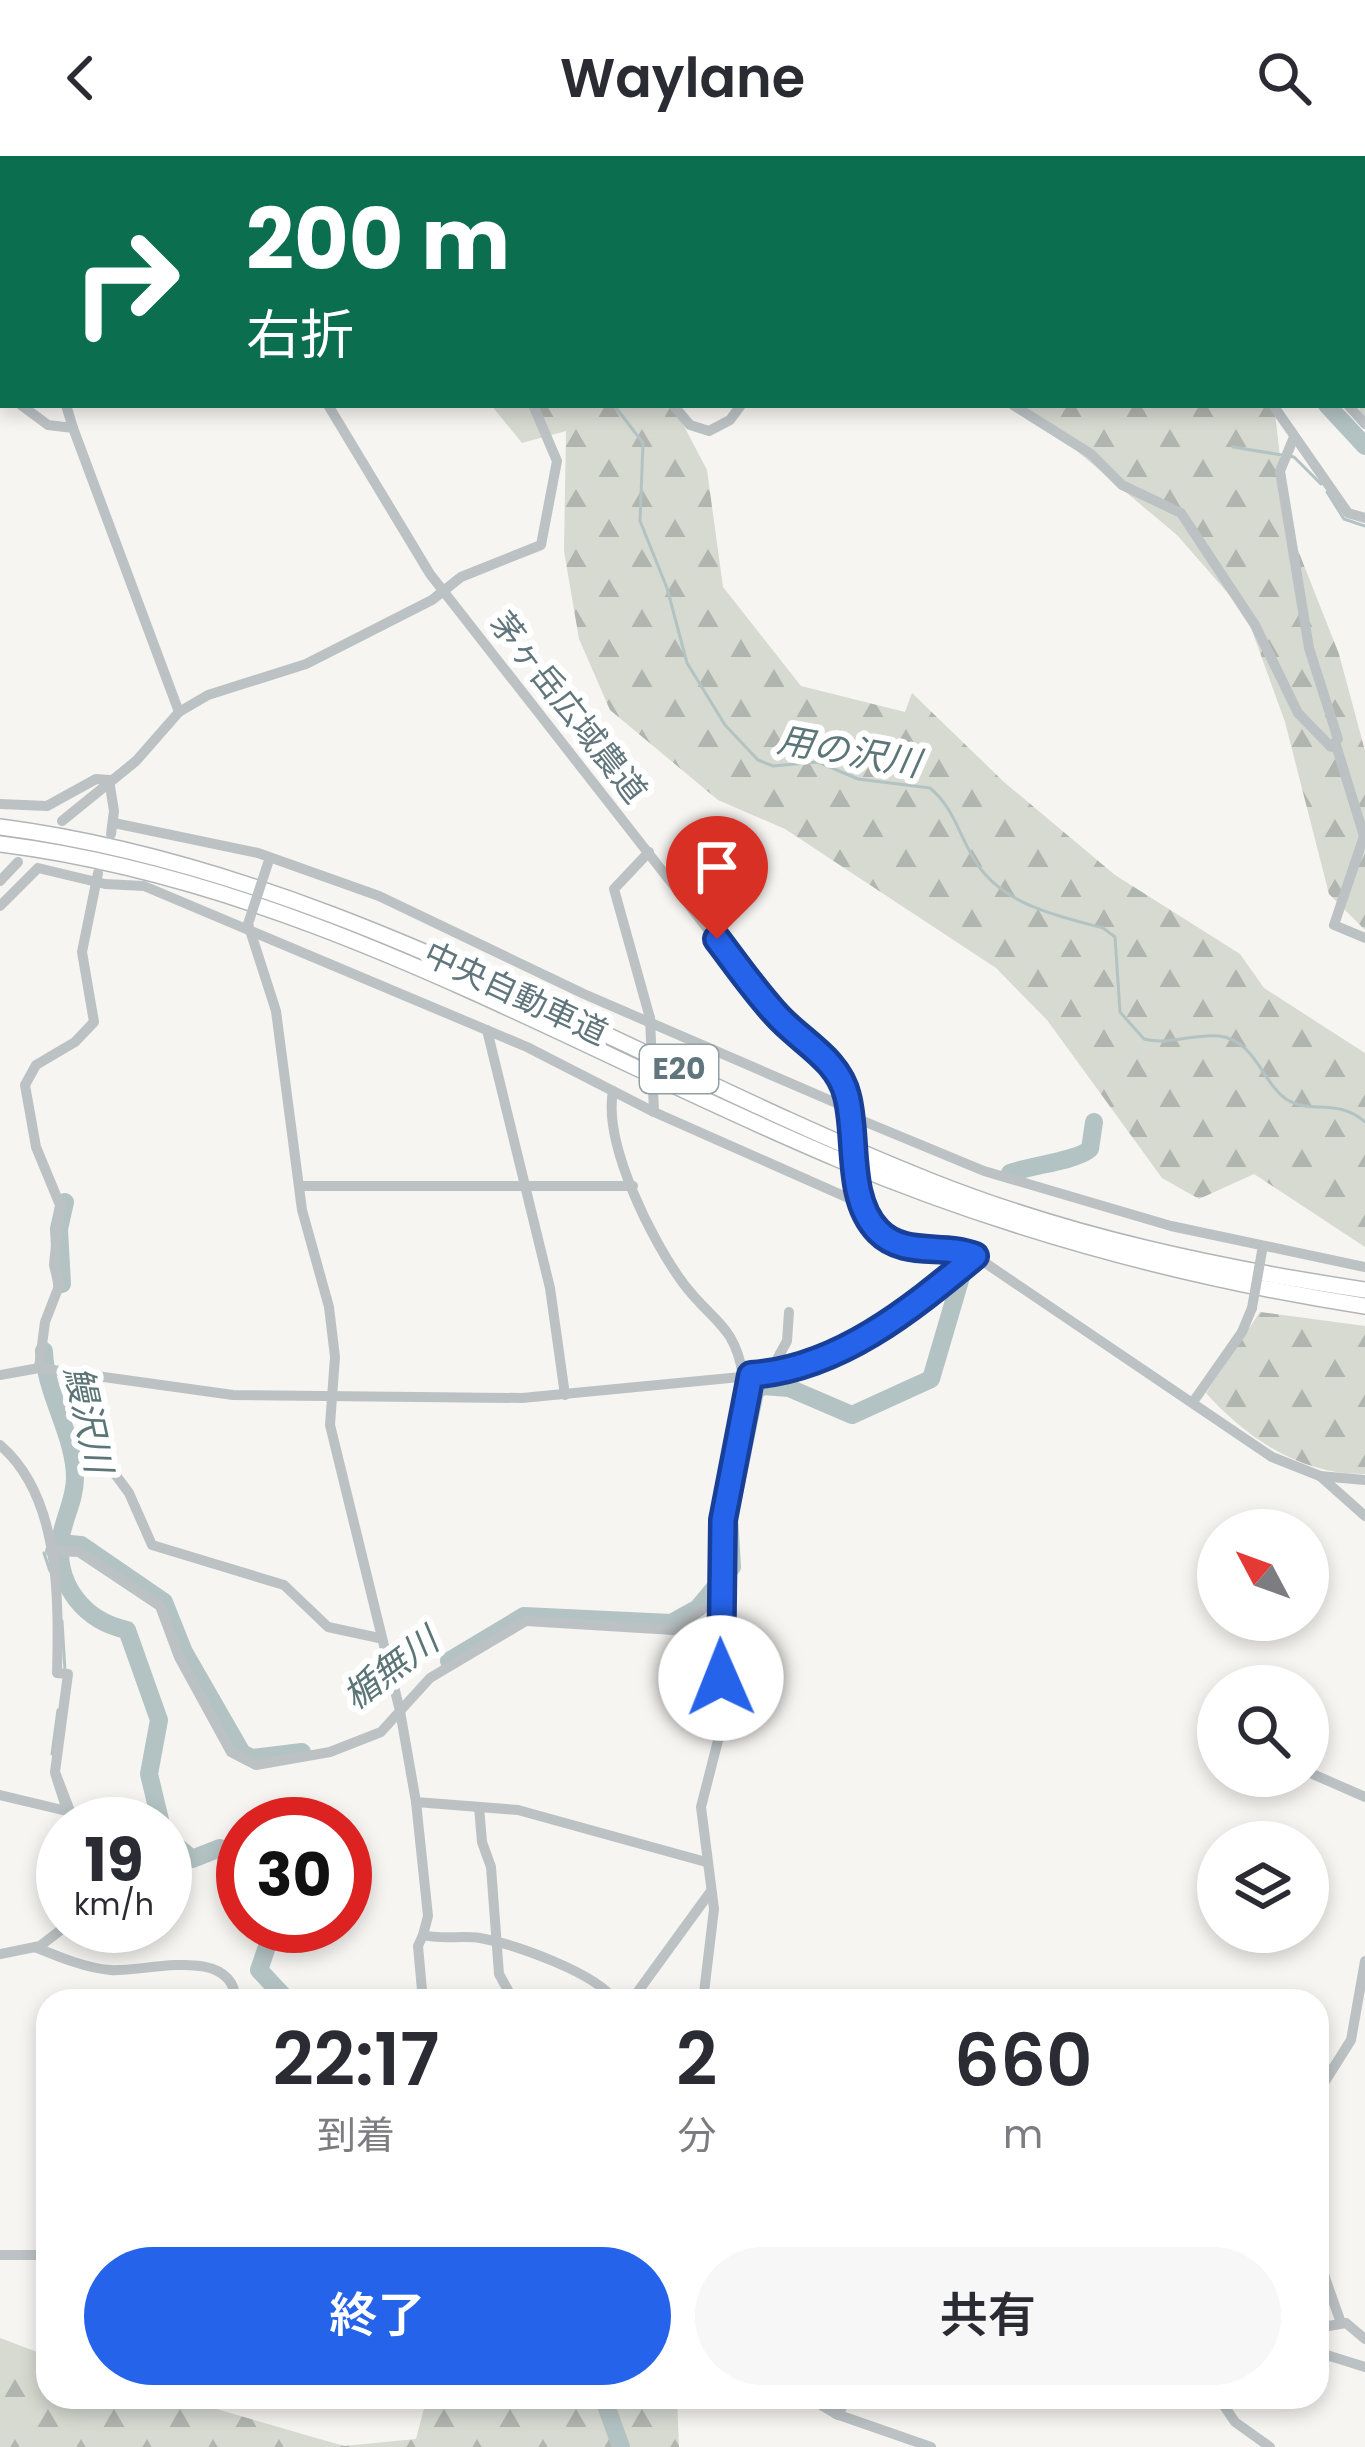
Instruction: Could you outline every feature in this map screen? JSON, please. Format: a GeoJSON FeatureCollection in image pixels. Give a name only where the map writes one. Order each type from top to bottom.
{"type":"FeatureCollection","features":[{"type":"Feature","properties":{"kind":"highway","name":"中央自動車道"},"geometry":{"type":"LineString","coordinates":[[0,827],[153,857],[349,919],[842,1144],[1019,1212],[1203,1262],[1365,1290]]}},
{"type":"Feature","properties":{"kind":"highway","name":"中央自動車道"},"geometry":{"type":"LineString","coordinates":[[0,844],[150,872],[342,934],[836,1159],[1035,1234],[1200,1277],[1365,1306]]}},
{"type":"Feature","properties":{"kind":"street"},"geometry":{"type":"LineString","coordinates":[[26,408],[48,425],[73,428]]}},
{"type":"Feature","properties":{"kind":"street"},"geometry":{"type":"LineString","coordinates":[[67,408],[179,712]]}},
{"type":"Feature","properties":{"kind":"street","name":"茅ヶ岳広域農道"},"geometry":{"type":"LineString","coordinates":[[330,408],[443,591],[764,1001],[837,1071],[851,1115],[861,1201]]}},
{"type":"Feature","properties":{"kind":"street"},"geometry":{"type":"LineString","coordinates":[[62,821],[136,761],[179,712],[208,695],[306,664],[461,578],[535,550],[547,537],[557,461],[534,408]]}},
{"type":"Feature","properties":{"kind":"street"},"geometry":{"type":"LineString","coordinates":[[676,408],[683,420],[709,431],[730,420],[739,408]]}},
{"type":"Feature","properties":{"kind":"street"},"geometry":{"type":"LineString","coordinates":[[1018,408],[1091,454],[1137,494],[1180,513],[1255,625],[1298,713],[1327,746],[1336,745]]}},
{"type":"Feature","properties":{"kind":"street"},"geometry":{"type":"LineString","coordinates":[[1275,408],[1348,513],[1365,518]]}},
{"type":"Feature","properties":{"kind":"street"},"geometry":{"type":"LineString","coordinates":[[1294,437],[1284,455],[1309,648],[1334,720],[1336,745],[1364,836],[1334,925],[1365,938]]}},
{"type":"Feature","properties":{"kind":"street"},"geometry":{"type":"LineString","coordinates":[[0,804],[47,806],[96,779],[109,780]]}},
{"type":"Feature","properties":{"kind":"street"},"geometry":{"type":"LineString","coordinates":[[109,780],[112,829],[269,859],[379,896],[584,994],[650,1018],[851,1115],[984,1171],[1171,1226],[1365,1267]]}},
{"type":"Feature","properties":{"kind":"street"},"geometry":{"type":"LineString","coordinates":[[649,852],[614,890],[614,902],[650,1018],[654,1112]]}},
{"type":"Feature","properties":{"kind":"street"},"geometry":{"type":"LineString","coordinates":[[269,859],[247,927],[276,1011],[299,1186],[329,1307],[334,1357],[330,1425],[400,1712],[416,1802],[428,1916],[418,1946],[422,1989]]}},
{"type":"Feature","properties":{"kind":"street"},"geometry":{"type":"LineString","coordinates":[[0,881],[18,862]]}},
{"type":"Feature","properties":{"kind":"street"},"geometry":{"type":"LineString","coordinates":[[0,906],[38,868],[144,886],[247,927],[487,1030],[654,1112],[861,1201],[877,1230],[901,1246],[951,1248],[975,1256],[1272,1457],[1320,1476],[1365,1480]]}},
{"type":"Feature","properties":{"kind":"street"},"geometry":{"type":"LineString","coordinates":[[39,1368],[45,1322],[59,1286],[54,1265],[60,1205],[36,1147],[25,1085],[36,1065],[75,1042],[94,1022],[82,952],[96,877]]}},
{"type":"Feature","properties":{"kind":"street"},"geometry":{"type":"LineString","coordinates":[[487,1030],[550,1288],[565,1395]]}},
{"type":"Feature","properties":{"kind":"street"},"geometry":{"type":"LineString","coordinates":[[613,1091],[615,1131],[637,1206],[681,1280],[737,1342],[747,1376],[723,1520],[723,1721],[700,1825],[713,1934],[706,1989]]}},
{"type":"Feature","properties":{"kind":"street"},"geometry":{"type":"LineString","coordinates":[[299,1186],[633,1186]]}},
{"type":"Feature","properties":{"kind":"street"},"geometry":{"type":"LineString","coordinates":[[1193,1402],[1242,1333],[1252,1308],[1262,1248]]}},
{"type":"Feature","properties":{"kind":"street"},"geometry":{"type":"LineString","coordinates":[[0,1375],[39,1368],[233,1395],[565,1395],[769,1374],[821,1360],[908,1311],[975,1256]]}},
{"type":"Feature","properties":{"kind":"street"},"geometry":{"type":"LineString","coordinates":[[769,1374],[787,1341],[789,1312]]}},
{"type":"Feature","properties":{"kind":"street"},"geometry":{"type":"LineString","coordinates":[[95,1377],[112,1470],[129,1493],[152,1546],[284,1585],[328,1627],[379,1637]]}},
{"type":"Feature","properties":{"kind":"street"},"geometry":{"type":"LineString","coordinates":[[0,1444],[27,1467],[50,1547],[65,1674],[56,1772],[65,1797]]}},
{"type":"Feature","properties":{"kind":"street"},"geometry":{"type":"LineString","coordinates":[[1320,1476],[1365,1516]]}},
{"type":"Feature","properties":{"kind":"street"},"geometry":{"type":"LineString","coordinates":[[50,1547],[79,1552],[160,1606],[179,1657],[231,1752],[249,1764],[331,1752],[381,1732],[430,1678],[526,1621],[673,1630],[722,1591]]}},
{"type":"Feature","properties":{"kind":"street"},"geometry":{"type":"LineString","coordinates":[[1329,1781],[1365,1797]]}},
{"type":"Feature","properties":{"kind":"street"},"geometry":{"type":"LineString","coordinates":[[0,1795],[36,1806]]}},
{"type":"Feature","properties":{"kind":"street"},"geometry":{"type":"LineString","coordinates":[[416,1802],[518,1810],[706,1862]]}},
{"type":"Feature","properties":{"kind":"street"},"geometry":{"type":"LineString","coordinates":[[479,1807],[482,1842],[491,1868],[499,1974],[507,1989]]}},
{"type":"Feature","properties":{"kind":"street"},"geometry":{"type":"LineString","coordinates":[[641,1989],[711,1891]]}},
{"type":"Feature","properties":{"kind":"street"},"geometry":{"type":"LineString","coordinates":[[423,1935],[530,1949],[543,1960],[597,1980],[605,1989]]}},
{"type":"Feature","properties":{"kind":"street"},"geometry":{"type":"LineString","coordinates":[[0,1954],[35,1947],[111,1970],[166,1965],[215,1970],[234,1989]]}},
{"type":"Feature","properties":{"kind":"street"},"geometry":{"type":"LineString","coordinates":[[1329,2075],[1351,2040],[1365,1960]]}},
{"type":"Feature","properties":{"kind":"street"},"geometry":{"type":"LineString","coordinates":[[0,2255],[36,2254]]}},
{"type":"Feature","properties":{"kind":"street"},"geometry":{"type":"LineString","coordinates":[[1329,2289],[1341,2323],[1364,2337]]}},
{"type":"Feature","properties":{"kind":"street"},"geometry":{"type":"LineString","coordinates":[[1329,2326],[1341,2323]]}},
{"type":"Feature","properties":{"kind":"street"},"geometry":{"type":"LineString","coordinates":[[1329,2356],[1365,2367]]}},
{"type":"Feature","properties":{"kind":"street"},"geometry":{"type":"LineString","coordinates":[[828,2409],[931,2447]]}},
{"type":"Feature","properties":{"kind":"street"},"geometry":{"type":"LineString","coordinates":[[838,2415],[841,2409]]}},
{"type":"Feature","properties":{"kind":"street"},"geometry":{"type":"LineString","coordinates":[[1226,2409],[1235,2422],[1270,2447]]}},
{"type":"Feature","properties":{"kind":"green space"},"geometry":{"type":"Polygon","coordinates":[[[493,408],[675,408],[707,470],[723,587],[801,686],[905,712],[912,693],[1004,782],[1115,875],[1240,954],[1264,988],[1365,1053],[1365,1247],[1254,1174],[1199,1199],[1162,1178],[1047,1020],[996,968],[785,829],[718,800],[610,710],[579,639],[564,551],[566,431],[522,443],[493,408]]]}},
{"type":"Feature","properties":{"kind":"green space"},"geometry":{"type":"Polygon","coordinates":[[[1026,408],[1274,408],[1288,525],[1339,654],[1365,751],[1365,930],[1329,894],[1285,722],[1246,614],[1177,535],[1026,408]]]}},
{"type":"Feature","properties":{"kind":"green space"},"geometry":{"type":"Polygon","coordinates":[[[1260,1312],[1365,1326],[1365,1474],[1319,1468],[1277,1451],[1239,1425],[1206,1393],[1260,1312]]]}},
{"type":"Feature","properties":{"kind":"green space"},"geometry":{"type":"Polygon","coordinates":[[[0,2338],[36,2352],[36,2409],[216,2409],[344,2446],[416,2439],[424,2409],[677,2409],[679,2447],[0,2447],[0,2338]]]}},
{"type":"Feature","properties":{"kind":"waterway","name":"用の沢川"},"geometry":{"type":"LineString","coordinates":[[616,408],[643,443],[640,521],[667,588],[687,663],[725,725],[758,760],[773,766],[818,762],[858,779],[930,788],[950,812],[974,859],[999,887],[1031,906],[1103,928],[1115,937],[1120,1012],[1144,1039],[1231,1039],[1250,1053],[1286,1099],[1344,1110],[1365,1122]]}},
{"type":"Feature","properties":{"kind":"waterway"},"geometry":{"type":"LineString","coordinates":[[1330,408],[1365,446]]}},
{"type":"Feature","properties":{"kind":"waterway"},"geometry":{"type":"LineString","coordinates":[[1233,447],[1294,457],[1321,484]]}},
{"type":"Feature","properties":{"kind":"waterway"},"geometry":{"type":"LineString","coordinates":[[1327,492],[1344,519],[1365,526]]}},
{"type":"Feature","properties":{"kind":"waterway","name":"楯無川"},"geometry":{"type":"LineString","coordinates":[[1010,1173],[1090,1149],[1094,1122]]}},
{"type":"Feature","properties":{"kind":"waterway","name":"鰻沢川"},"geometry":{"type":"LineString","coordinates":[[62,1284],[59,1229],[65,1202]]}},
{"type":"Feature","properties":{"kind":"waterway","name":"楯無川"},"geometry":{"type":"LineString","coordinates":[[449,1661],[524,1616],[671,1623],[698,1608],[732,1567],[729,1517],[755,1392],[762,1386],[789,1388],[852,1415],[931,1379],[961,1277]]}},
{"type":"Feature","properties":{"kind":"waterway","name":"鰻沢川"},"geometry":{"type":"LineString","coordinates":[[44,1351],[74,1462],[74,1486],[60,1543],[63,1574],[87,1610],[127,1630],[159,1720],[149,1774],[155,1797]]}},
{"type":"Feature","properties":{"kind":"waterway","name":"楯無川"},"geometry":{"type":"LineString","coordinates":[[60,1543],[81,1545],[164,1602],[184,1652],[242,1753],[252,1758],[302,1752]]}},
{"type":"Feature","properties":{"kind":"waterway","name":"楯無川"},"geometry":{"type":"LineString","coordinates":[[44,1553],[50,1571]]}},
{"type":"Feature","properties":{"kind":"waterway","name":"楯無川"},"geometry":{"type":"LineString","coordinates":[[62,1621],[65,1671]]}},
{"type":"Feature","properties":{"kind":"waterway","name":"楯無川"},"geometry":{"type":"LineString","coordinates":[[52,1754],[58,1710]]}},
{"type":"Feature","properties":{"kind":"waterway","name":"楯無川"},"geometry":{"type":"LineString","coordinates":[[52,1775],[59,1797]]}},
{"type":"Feature","properties":{"kind":"waterway","name":"鰻沢川"},"geometry":{"type":"LineString","coordinates":[[192,1859],[216,1850]]}},
{"type":"Feature","properties":{"kind":"waterway","name":"鰻沢川"},"geometry":{"type":"LineString","coordinates":[[265,1953],[259,1970],[277,1989]]}},
{"type":"Feature","properties":{"kind":"waterway","name":"鰻沢川"},"geometry":{"type":"LineString","coordinates":[[607,2409],[621,2447]]}},
{"type":"Feature","properties":{"kind":"route"},"geometry":{"type":"LineString","coordinates":[[717,939],[784,1024],[837,1071],[850,1109],[862,1204],[877,1230],[901,1246],[951,1248],[975,1256],[908,1311],[821,1360],[783,1373],[751,1375],[723,1520],[721,1678]]}}]}
